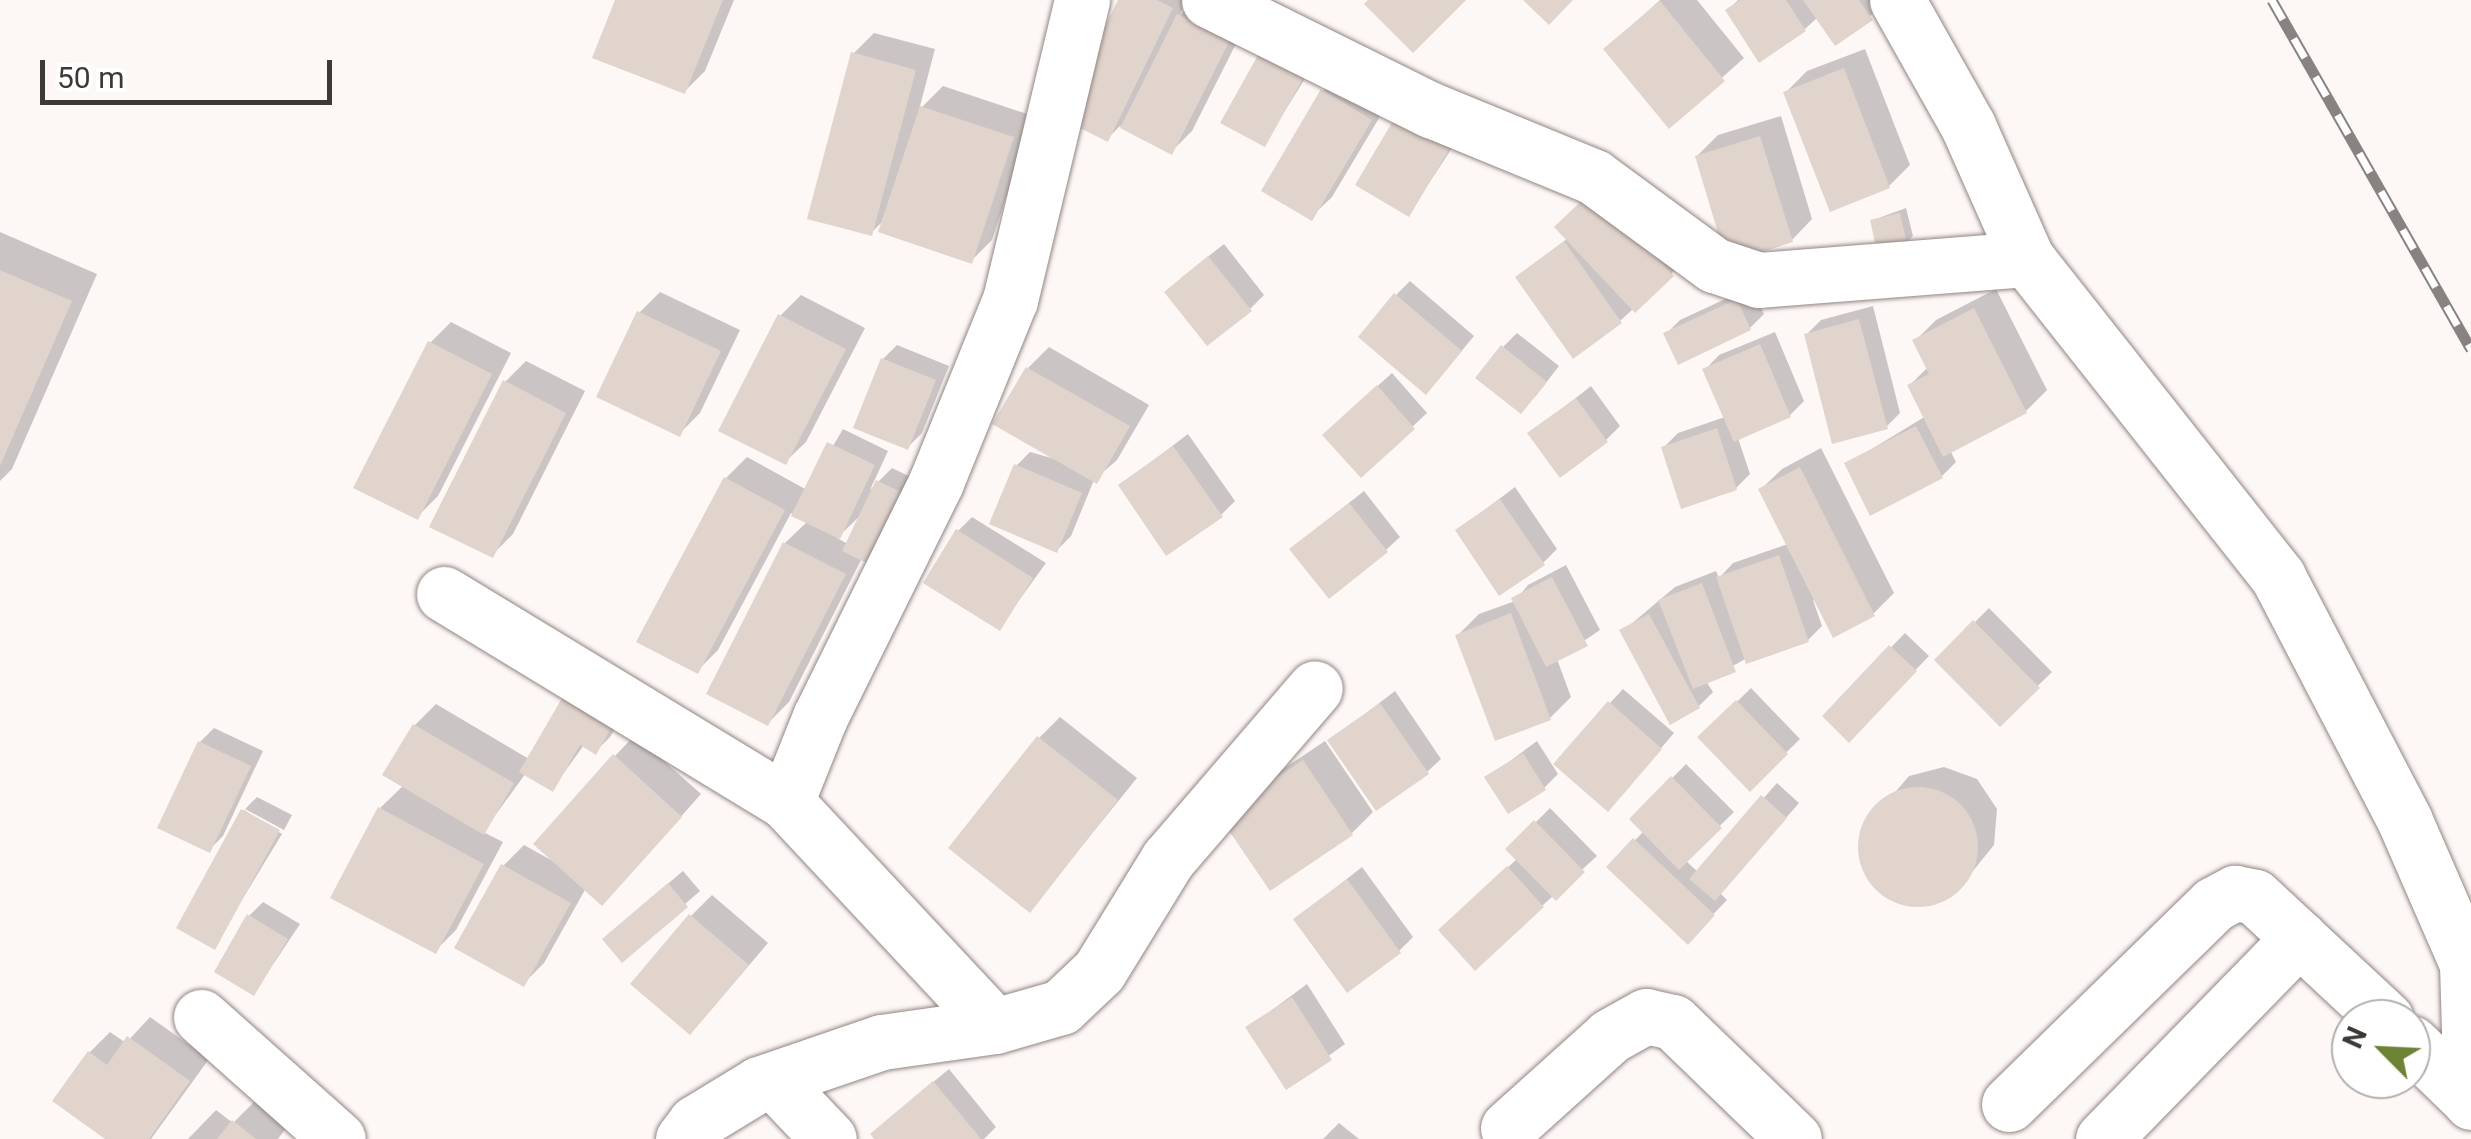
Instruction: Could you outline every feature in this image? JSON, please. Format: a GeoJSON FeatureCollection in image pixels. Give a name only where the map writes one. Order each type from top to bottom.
{"type":"FeatureCollection","features":[{"type":"Feature","properties":{"kind":"street"},"geometry":{"type":"LineString","coordinates":[[786,802],[820,717],[936,482],[1010,300],[1082,0]]}},
{"type":"Feature","properties":{"kind":"street"},"geometry":{"type":"LineString","coordinates":[[1209,0],[1431,110],[1594,177],[1714,265],[1759,280],[2026,259]]}},
{"type":"Feature","properties":{"kind":"street"},"geometry":{"type":"LineString","coordinates":[[1897,0],[1968,126],[2026,259],[2278,578],[2404,819],[2468,964],[2471,1101]]}},
{"type":"Feature","properties":{"kind":"street"},"geometry":{"type":"LineString","coordinates":[[444,594],[786,802],[996,1026]]}},
{"type":"Feature","properties":{"kind":"street"},"geometry":{"type":"LineString","coordinates":[[682,1139],[695,1123],[772,1080],[882,1042],[996,1026],[1061,1007],[1099,971],[1168,859],[1315,688]]}},
{"type":"Feature","properties":{"kind":"street"},"geometry":{"type":"LineString","coordinates":[[2009,1104],[2214,904],[2235,893],[2255,897],[2365,999]]}},
{"type":"Feature","properties":{"kind":"street"},"geometry":{"type":"LineString","coordinates":[[2103,1139],[2299,938]]}},
{"type":"Feature","properties":{"kind":"street"},"geometry":{"type":"LineString","coordinates":[[1508,1128],[1610,1036],[1646,1016],[1673,1022],[1794,1139]]}},
{"type":"Feature","properties":{"kind":"street"},"geometry":{"type":"LineString","coordinates":[[201,1017],[338,1139]]}},
{"type":"Feature","properties":{"kind":"street"},"geometry":{"type":"LineString","coordinates":[[2431,1062],[2471,1101]]}},
{"type":"Feature","properties":{"kind":"street"},"geometry":{"type":"LineString","coordinates":[[772,1080],[829,1139]]}},
{"type":"Feature","properties":{"kind":"building"},"geometry":{"type":"Polygon","coordinates":[[[615,0],[723,0],[685,94],[592,58],[615,0]]]}},
{"type":"Feature","properties":{"kind":"building"},"geometry":{"type":"Polygon","coordinates":[[[1118,0],[1157,0],[1173,8],[1108,142],[1060,118],[1118,0]]]}},
{"type":"Feature","properties":{"kind":"building"},"geometry":{"type":"Polygon","coordinates":[[[1368,0],[1466,0],[1413,53],[1364,4],[1368,0]]]}},
{"type":"Feature","properties":{"kind":"building"},"geometry":{"type":"Polygon","coordinates":[[[1523,0],[1573,0],[1549,25],[1523,0]]]}},
{"type":"Feature","properties":{"kind":"building"},"geometry":{"type":"Polygon","coordinates":[[[1740,0],[1786,0],[1806,31],[1759,63],[1725,10],[1740,0]]]}},
{"type":"Feature","properties":{"kind":"building"},"geometry":{"type":"Polygon","coordinates":[[[1803,0],[1859,0],[1873,20],[1835,46],[1803,0]]]}},
{"type":"Feature","properties":{"kind":"building"},"geometry":{"type":"Polygon","coordinates":[[[1660,1],[1725,81],[1669,129],[1603,49],[1660,1]]]}},
{"type":"Feature","properties":{"kind":"building"},"geometry":{"type":"Polygon","coordinates":[[[1177,14],[1230,40],[1172,155],[1120,128],[1177,14]]]}},
{"type":"Feature","properties":{"kind":"building"},"geometry":{"type":"Polygon","coordinates":[[[1262,48],[1306,73],[1265,147],[1220,123],[1262,48]]]}},
{"type":"Feature","properties":{"kind":"building"},"geometry":{"type":"Polygon","coordinates":[[[851,52],[916,70],[872,236],[807,219],[851,52]]]}},
{"type":"Feature","properties":{"kind":"building"},"geometry":{"type":"Polygon","coordinates":[[[1844,68],[1890,188],[1830,212],[1783,92],[1844,68]]]}},
{"type":"Feature","properties":{"kind":"building"},"geometry":{"type":"Polygon","coordinates":[[[1321,89],[1372,120],[1312,221],[1261,191],[1321,89]]]}},
{"type":"Feature","properties":{"kind":"building"},"geometry":{"type":"Polygon","coordinates":[[[920,106],[1014,137],[972,264],[878,232],[920,106]]]}},
{"type":"Feature","properties":{"kind":"building"},"geometry":{"type":"Polygon","coordinates":[[[1397,114],[1451,146],[1409,217],[1355,185],[1397,114]]]}},
{"type":"Feature","properties":{"kind":"building"},"geometry":{"type":"Polygon","coordinates":[[[1760,136],[1793,242],[1727,263],[1695,156],[1760,136]]]}},
{"type":"Feature","properties":{"kind":"building"},"geometry":{"type":"Polygon","coordinates":[[[1593,190],[1674,276],[1635,313],[1554,227],[1593,190]]]}},
{"type":"Feature","properties":{"kind":"building"},"geometry":{"type":"Polygon","coordinates":[[[1900,213],[1907,245],[1877,252],[1870,220],[1900,213]]]}},
{"type":"Feature","properties":{"kind":"building"},"geometry":{"type":"Polygon","coordinates":[[[1564,241],[1622,323],[1573,359],[1515,277],[1564,241]]]}},
{"type":"Feature","properties":{"kind":"building"},"geometry":{"type":"Polygon","coordinates":[[[1208,256],[1252,311],[1207,346],[1164,292],[1208,256]]]}},
{"type":"Feature","properties":{"kind":"building"},"geometry":{"type":"Polygon","coordinates":[[[0,270],[72,301],[0,466],[0,270]]]}},
{"type":"Feature","properties":{"kind":"building"},"geometry":{"type":"Polygon","coordinates":[[[1394,293],[1462,351],[1426,395],[1358,337],[1394,293]]]}},
{"type":"Feature","properties":{"kind":"building"},"geometry":{"type":"Polygon","coordinates":[[[1737,299],[1751,330],[1678,365],[1663,333],[1737,299]]]}},
{"type":"Feature","properties":{"kind":"building"},"geometry":{"type":"Polygon","coordinates":[[[1974,308],[2027,413],[1943,457],[1907,385],[1929,374],[1912,340],[1974,308]]]}},
{"type":"Feature","properties":{"kind":"building"},"geometry":{"type":"Polygon","coordinates":[[[637,311],[721,351],[680,437],[596,397],[637,311]]]}},
{"type":"Feature","properties":{"kind":"building"},"geometry":{"type":"Polygon","coordinates":[[[778,314],[846,349],[786,465],[718,431],[778,314]]]}},
{"type":"Feature","properties":{"kind":"building"},"geometry":{"type":"Polygon","coordinates":[[[1859,319],[1888,429],[1832,444],[1804,334],[1859,319]]]}},
{"type":"Feature","properties":{"kind":"building"},"geometry":{"type":"Polygon","coordinates":[[[428,341],[492,374],[418,520],[353,488],[428,341]]]}},
{"type":"Feature","properties":{"kind":"building"},"geometry":{"type":"Polygon","coordinates":[[[1760,344],[1791,417],[1734,442],[1702,369],[1760,344]]]}},
{"type":"Feature","properties":{"kind":"building"},"geometry":{"type":"Polygon","coordinates":[[[1501,345],[1547,382],[1521,414],[1475,378],[1501,345]]]}},
{"type":"Feature","properties":{"kind":"building"},"geometry":{"type":"Polygon","coordinates":[[[881,358],[936,380],[908,450],[853,428],[881,358]]]}},
{"type":"Feature","properties":{"kind":"building"},"geometry":{"type":"Polygon","coordinates":[[[1026,367],[1130,426],[1097,484],[992,424],[1026,367]]]}},
{"type":"Feature","properties":{"kind":"building"},"geometry":{"type":"Polygon","coordinates":[[[503,380],[566,413],[493,558],[429,527],[503,380]]]}},
{"type":"Feature","properties":{"kind":"building"},"geometry":{"type":"Polygon","coordinates":[[[1377,385],[1415,429],[1361,478],[1322,435],[1377,385]]]}},
{"type":"Feature","properties":{"kind":"building"},"geometry":{"type":"Polygon","coordinates":[[[1576,398],[1608,442],[1560,478],[1527,433],[1576,398]]]}},
{"type":"Feature","properties":{"kind":"building"},"geometry":{"type":"Polygon","coordinates":[[[1916,426],[1943,478],[1870,516],[1844,463],[1916,426]]]}},
{"type":"Feature","properties":{"kind":"building"},"geometry":{"type":"Polygon","coordinates":[[[1717,428],[1737,490],[1681,509],[1661,447],[1717,428]]]}},
{"type":"Feature","properties":{"kind":"building"},"geometry":{"type":"Polygon","coordinates":[[[827,442],[875,465],[840,539],[791,516],[827,442]]]}},
{"type":"Feature","properties":{"kind":"building"},"geometry":{"type":"Polygon","coordinates":[[[1173,446],[1223,517],[1166,556],[1118,485],[1173,446]]]}},
{"type":"Feature","properties":{"kind":"building"},"geometry":{"type":"Polygon","coordinates":[[[1014,464],[1082,493],[1057,553],[989,524],[1014,464]]]}},
{"type":"Feature","properties":{"kind":"building"},"geometry":{"type":"Polygon","coordinates":[[[1800,467],[1875,616],[1833,638],[1758,489],[1800,467]]]}},
{"type":"Feature","properties":{"kind":"building"},"geometry":{"type":"Polygon","coordinates":[[[724,477],[785,510],[698,674],[636,642],[724,477]]]}},
{"type":"Feature","properties":{"kind":"building"},"geometry":{"type":"Polygon","coordinates":[[[876,480],[905,494],[871,565],[842,551],[876,480]]]}},
{"type":"Feature","properties":{"kind":"building"},"geometry":{"type":"Polygon","coordinates":[[[1500,499],[1545,565],[1499,596],[1455,530],[1500,499]]]}},
{"type":"Feature","properties":{"kind":"building"},"geometry":{"type":"Polygon","coordinates":[[[1349,503],[1388,552],[1329,599],[1289,549],[1349,503]]]}},
{"type":"Feature","properties":{"kind":"building"},"geometry":{"type":"Polygon","coordinates":[[[956,529],[1033,578],[1000,631],[923,583],[956,529]]]}},
{"type":"Feature","properties":{"kind":"building"},"geometry":{"type":"Polygon","coordinates":[[[783,542],[846,574],[768,726],[706,694],[783,542]]]}},
{"type":"Feature","properties":{"kind":"building"},"geometry":{"type":"Polygon","coordinates":[[[1779,555],[1809,642],[1746,664],[1716,577],[1779,555]]]}},
{"type":"Feature","properties":{"kind":"building"},"geometry":{"type":"Polygon","coordinates":[[[1552,577],[1588,646],[1546,667],[1511,598],[1552,577]]]}},
{"type":"Feature","properties":{"kind":"building"},"geometry":{"type":"Polygon","coordinates":[[[1702,583],[1736,672],[1693,689],[1658,600],[1702,583]]]}},
{"type":"Feature","properties":{"kind":"building"},"geometry":{"type":"Polygon","coordinates":[[[1511,613],[1551,720],[1495,741],[1455,635],[1511,613]]]}},
{"type":"Feature","properties":{"kind":"building"},"geometry":{"type":"Polygon","coordinates":[[[1649,614],[1700,708],[1670,725],[1619,630],[1649,614]]]}},
{"type":"Feature","properties":{"kind":"building"},"geometry":{"type":"Polygon","coordinates":[[[1973,620],[2040,688],[2000,727],[1934,660],[1973,620]]]}},
{"type":"Feature","properties":{"kind":"building"},"geometry":{"type":"Polygon","coordinates":[[[1889,645],[1917,671],[1849,743],[1822,716],[1889,645]]]}},
{"type":"Feature","properties":{"kind":"building"},"geometry":{"type":"Polygon","coordinates":[[[565,693],[615,721],[596,755],[580,745],[553,792],[519,772],[565,693]]]}},
{"type":"Feature","properties":{"kind":"building"},"geometry":{"type":"Polygon","coordinates":[[[1736,700],[1788,754],[1750,792],[1697,737],[1736,700]]]}},
{"type":"Feature","properties":{"kind":"building"},"geometry":{"type":"Polygon","coordinates":[[[1608,701],[1662,749],[1608,812],[1553,764],[1608,701]]]}},
{"type":"Feature","properties":{"kind":"building"},"geometry":{"type":"Polygon","coordinates":[[[1380,703],[1429,774],[1376,811],[1327,740],[1380,703]]]}},
{"type":"Feature","properties":{"kind":"building"},"geometry":{"type":"Polygon","coordinates":[[[413,724],[514,783],[484,835],[382,775],[413,724]]]}},
{"type":"Feature","properties":{"kind":"building"},"geometry":{"type":"Polygon","coordinates":[[[1037,736],[1118,800],[1030,913],[948,848],[1037,736]]]}},
{"type":"Feature","properties":{"kind":"building"},"geometry":{"type":"Polygon","coordinates":[[[198,741],[251,766],[210,853],[157,828],[198,741]]]}},
{"type":"Feature","properties":{"kind":"building"},"geometry":{"type":"Polygon","coordinates":[[[1523,753],[1546,790],[1508,814],[1484,777],[1523,753]]]}},
{"type":"Feature","properties":{"kind":"building"},"geometry":{"type":"Polygon","coordinates":[[[613,754],[682,817],[602,906],[533,844],[613,754]]]}},
{"type":"Feature","properties":{"kind":"building"},"geometry":{"type":"Polygon","coordinates":[[[1303,760],[1353,835],[1270,891],[1219,816],[1303,760]]]}},
{"type":"Feature","properties":{"kind":"building"},"geometry":{"type":"Polygon","coordinates":[[[1671,776],[1722,828],[1679,870],[1629,819],[1671,776]]]}},
{"type":"Feature","properties":{"kind":"building"},"geometry":{"type":"Polygon","coordinates":[[[1918,787],[1941,792],[1960,805],[1973,824],[1978,847],[1973,870],[1960,889],[1941,902],[1918,907],[1895,902],[1876,889],[1863,870],[1858,847],[1863,824],[1876,805],[1895,792],[1918,787]]]}},
{"type":"Feature","properties":{"kind":"building"},"geometry":{"type":"Polygon","coordinates":[[[1761,795],[1787,818],[1715,901],[1689,879],[1761,795]]]}},
{"type":"Feature","properties":{"kind":"building"},"geometry":{"type":"Polygon","coordinates":[[[378,807],[484,864],[436,954],[330,898],[378,807]]]}},
{"type":"Feature","properties":{"kind":"building"},"geometry":{"type":"Polygon","coordinates":[[[241,809],[280,830],[215,950],[176,928],[241,809]]]}},
{"type":"Feature","properties":{"kind":"building"},"geometry":{"type":"Polygon","coordinates":[[[1534,820],[1585,872],[1556,901],[1505,849],[1534,820]]]}},
{"type":"Feature","properties":{"kind":"building"},"geometry":{"type":"Polygon","coordinates":[[[1633,838],[1715,915],[1688,945],[1606,867],[1633,838]]]}},
{"type":"Feature","properties":{"kind":"building"},"geometry":{"type":"Polygon","coordinates":[[[501,864],[571,903],[524,987],[454,948],[501,864]]]}},
{"type":"Feature","properties":{"kind":"building"},"geometry":{"type":"Polygon","coordinates":[[[1507,866],[1544,907],[1475,971],[1438,930],[1507,866]]]}},
{"type":"Feature","properties":{"kind":"building"},"geometry":{"type":"Polygon","coordinates":[[[1347,879],[1401,953],[1347,993],[1293,919],[1347,879]]]}},
{"type":"Feature","properties":{"kind":"building"},"geometry":{"type":"Polygon","coordinates":[[[668,883],[688,907],[622,963],[602,939],[668,883]]]}},
{"type":"Feature","properties":{"kind":"building"},"geometry":{"type":"Polygon","coordinates":[[[247,914],[288,939],[254,996],[214,972],[247,914]]]}},
{"type":"Feature","properties":{"kind":"building"},"geometry":{"type":"Polygon","coordinates":[[[689,914],[749,965],[690,1035],[630,984],[689,914]]]}},
{"type":"Feature","properties":{"kind":"building"},"geometry":{"type":"Polygon","coordinates":[[[1292,997],[1332,1060],[1286,1090],[1245,1027],[1292,997]]]}},
{"type":"Feature","properties":{"kind":"building"},"geometry":{"type":"Polygon","coordinates":[[[127,1036],[190,1081],[149,1139],[105,1139],[52,1101],[88,1051],[107,1065],[127,1036]]]}},
{"type":"Feature","properties":{"kind":"building"},"geometry":{"type":"Polygon","coordinates":[[[933,1081],[981,1139],[874,1139],[870,1134],[933,1081]]]}},
{"type":"Feature","properties":{"kind":"building"},"geometry":{"type":"Polygon","coordinates":[[[232,1120],[256,1139],[217,1139],[232,1120]]]}},
{"type":"Feature","properties":{"kind":"railway"},"geometry":{"type":"LineString","coordinates":[[2272,0],[2471,349]]}}]}
